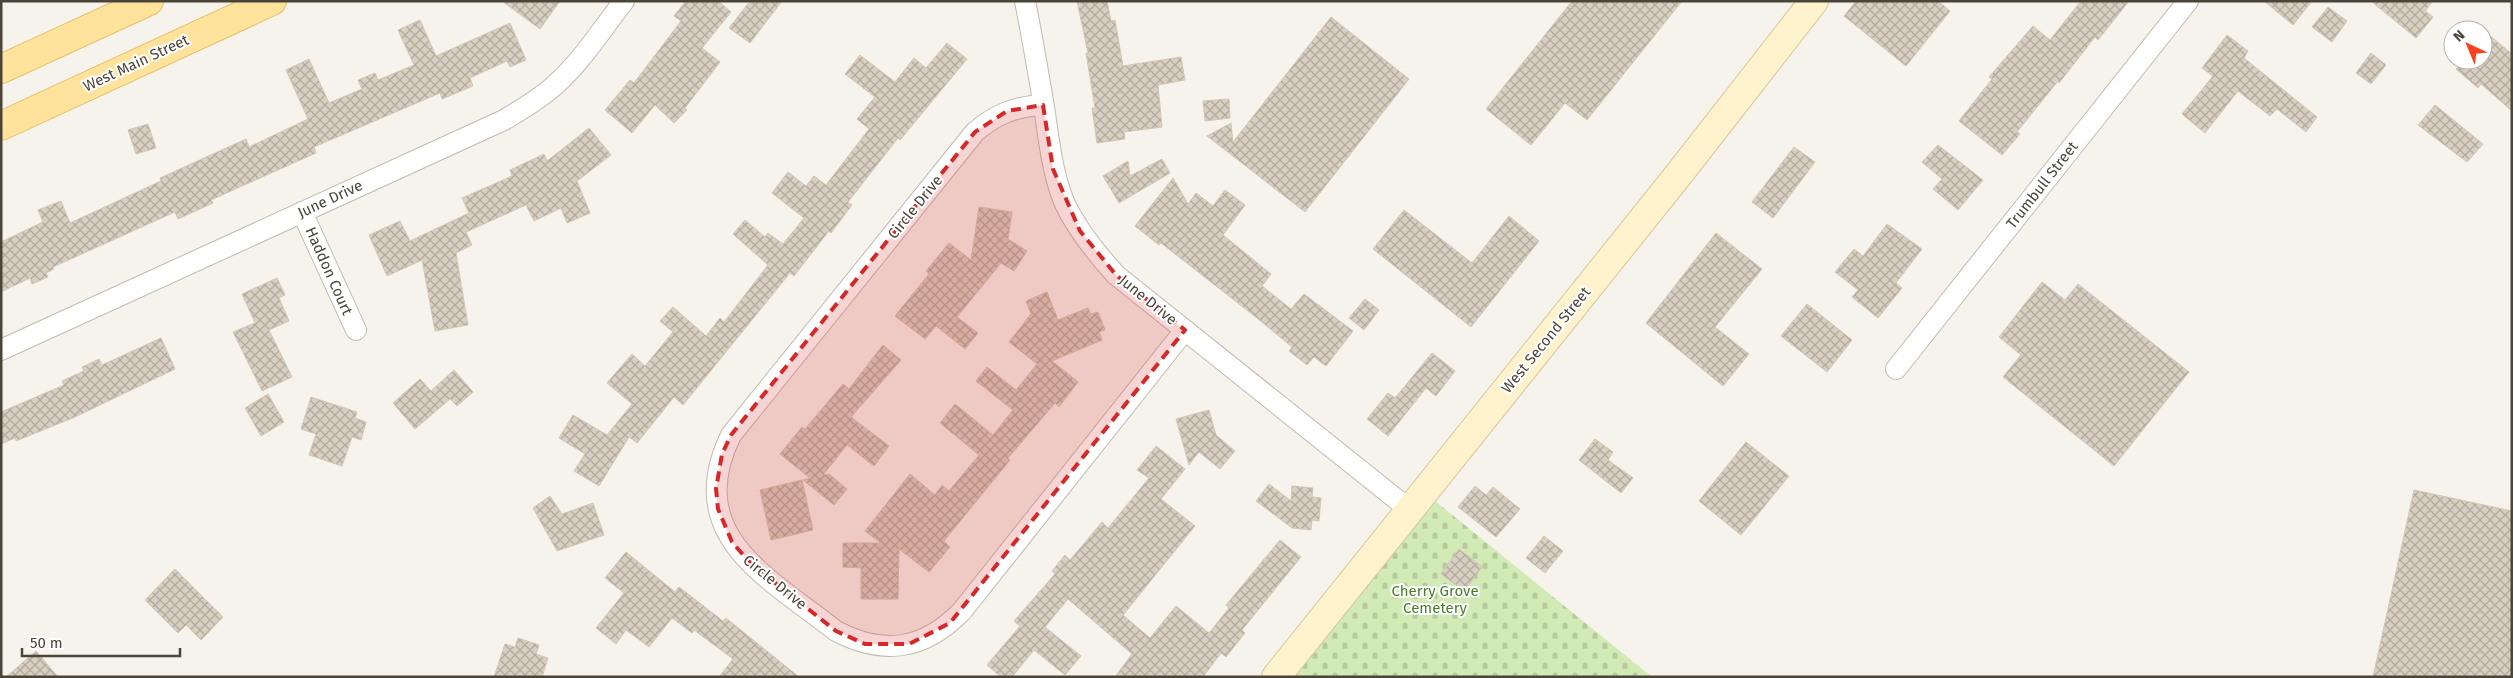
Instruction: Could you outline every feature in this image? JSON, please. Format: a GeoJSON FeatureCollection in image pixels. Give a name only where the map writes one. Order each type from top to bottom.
{"type":"FeatureCollection","features":[{"type":"Feature","properties":{"kind":"main road"},"geometry":{"type":"LineString","coordinates":[[1,69],[149,1]]}},
{"type":"Feature","properties":{"kind":"main road","name":"West Main Street"},"geometry":{"type":"LineString","coordinates":[[1,126],[272,1]]}},
{"type":"Feature","properties":{"kind":"main road","name":"West Second Street"},"geometry":{"type":"LineString","coordinates":[[1276,677],[1814,1]]}},
{"type":"Feature","properties":{"kind":"street","name":"June Drive"},"geometry":{"type":"LineString","coordinates":[[1,350],[504,120],[535,101],[574,66],[624,1]]}},
{"type":"Feature","properties":{"kind":"street","name":"June Drive"},"geometry":{"type":"LineString","coordinates":[[1025,1],[1053,169],[1065,204],[1080,231],[1095,252],[1116,275],[1410,510]]}},
{"type":"Feature","properties":{"kind":"street","name":"Trumbull Street"},"geometry":{"type":"LineString","coordinates":[[1896,369],[2188,1]]}},
{"type":"Feature","properties":{"kind":"street","name":"Circle Drive"},"geometry":{"type":"LineString","coordinates":[[1043,105],[1026,106],[1007,111],[990,120],[975,132],[731,435],[718,465],[716,489],[718,509],[732,542],[751,564],[836,631],[865,644],[894,646],[924,640],[950,624],[962,611],[1185,330]]}},
{"type":"Feature","properties":{"kind":"street","name":"Haddon Court"},"geometry":{"type":"LineString","coordinates":[[302,212],[356,330]]}},
{"type":"Feature","properties":{"kind":"highlighted area"},"geometry":{"type":"Polygon","coordinates":[[[1043,105],[1053,169],[1080,231],[1116,275],[1185,330],[950,623],[909,644],[865,644],[836,631],[751,564],[732,542],[718,509],[716,489],[722,454],[731,435],[975,132],[1007,111],[1043,105]]]}},
{"type":"Feature","properties":{"kind":"green space","name":"Cherry Grove Cemetery"},"geometry":{"type":"Polygon","coordinates":[[[1424,492],[1652,677],[1276,677],[1424,492]]]}},
{"type":"Feature","properties":{"kind":"building"},"geometry":{"type":"Polygon","coordinates":[[[502,1],[560,1],[540,29],[502,1]]]}},
{"type":"Feature","properties":{"kind":"building"},"geometry":{"type":"Polygon","coordinates":[[[686,1],[718,1],[731,12],[702,48],[720,62],[685,108],[687,110],[674,123],[655,105],[632,133],[605,110],[630,80],[634,83],[681,21],[674,16],[686,1]]]}},
{"type":"Feature","properties":{"kind":"building"},"geometry":{"type":"Polygon","coordinates":[[[750,1],[782,1],[750,43],[729,28],[750,1]]]}},
{"type":"Feature","properties":{"kind":"building"},"geometry":{"type":"Polygon","coordinates":[[[1077,1],[1107,1],[1111,21],[1115,20],[1123,66],[1181,57],[1185,80],[1158,85],[1162,127],[1124,132],[1125,139],[1097,143],[1092,108],[1095,108],[1086,53],[1088,53],[1077,1]]]}},
{"type":"Feature","properties":{"kind":"building"},"geometry":{"type":"Polygon","coordinates":[[[1572,1],[1682,1],[1587,120],[1565,103],[1531,145],[1486,109],[1572,1]]]}},
{"type":"Feature","properties":{"kind":"building"},"geometry":{"type":"Polygon","coordinates":[[[1856,1],[1938,1],[1950,11],[1906,66],[1844,16],[1856,1]]]}},
{"type":"Feature","properties":{"kind":"building"},"geometry":{"type":"Polygon","coordinates":[[[2081,1],[2129,1],[2098,40],[2095,37],[2059,83],[2058,81],[2017,132],[2020,134],[2002,155],[1959,121],[1992,79],[1989,77],[2033,26],[2050,40],[2081,1]]]}},
{"type":"Feature","properties":{"kind":"building"},"geometry":{"type":"Polygon","coordinates":[[[2264,1],[2312,1],[2293,25],[2264,1]]]}},
{"type":"Feature","properties":{"kind":"building"},"geometry":{"type":"Polygon","coordinates":[[[2371,1],[2433,1],[2425,11],[2433,17],[2416,38],[2371,1]]]}},
{"type":"Feature","properties":{"kind":"building"},"geometry":{"type":"Polygon","coordinates":[[[2328,7],[2347,21],[2332,42],[2312,27],[2328,7]]]}},
{"type":"Feature","properties":{"kind":"building"},"geometry":{"type":"Polygon","coordinates":[[[1331,17],[1409,79],[1305,212],[1207,136],[1231,123],[1233,142],[1331,17]]]}},
{"type":"Feature","properties":{"kind":"building"},"geometry":{"type":"Polygon","coordinates":[[[420,20],[436,56],[510,23],[526,60],[510,67],[507,61],[470,78],[473,86],[442,99],[440,93],[314,147],[316,153],[211,200],[213,203],[178,219],[175,212],[53,267],[54,269],[46,273],[48,277],[32,284],[30,278],[1,292],[1,242],[43,222],[38,210],[61,201],[70,223],[161,181],[160,178],[246,139],[249,147],[308,119],[286,70],[309,59],[329,103],[362,89],[358,80],[375,73],[378,80],[414,65],[398,30],[420,20]]]}},
{"type":"Feature","properties":{"kind":"building"},"geometry":{"type":"Polygon","coordinates":[[[2227,35],[2248,51],[2244,58],[2317,117],[2306,132],[2277,109],[2270,116],[2238,91],[2205,133],[2182,114],[2213,76],[2202,68],[2227,35]]]}},
{"type":"Feature","properties":{"kind":"building"},"geometry":{"type":"Polygon","coordinates":[[[2493,38],[2512,54],[2512,111],[2481,84],[2478,88],[2457,70],[2493,70],[2493,38]]]}},
{"type":"Feature","properties":{"kind":"building"},"geometry":{"type":"Polygon","coordinates":[[[947,43],[967,59],[900,140],[898,138],[848,202],[852,205],[831,233],[829,231],[794,276],[790,273],[683,405],[674,397],[637,443],[629,437],[599,486],[574,471],[585,454],[559,438],[573,415],[607,435],[632,404],[607,383],[632,354],[645,366],[673,332],[660,321],[673,307],[706,336],[720,318],[724,322],[768,265],[733,234],[745,220],[765,237],[768,233],[783,244],[804,218],[772,193],[788,172],[806,186],[814,176],[826,185],[869,129],[857,119],[875,97],[845,74],[860,55],[895,82],[914,58],[926,68],[947,43]]]}},
{"type":"Feature","properties":{"kind":"building"},"geometry":{"type":"Polygon","coordinates":[[[2371,53],[2386,65],[2371,84],[2356,73],[2371,53]]]}},
{"type":"Feature","properties":{"kind":"building"},"geometry":{"type":"Polygon","coordinates":[[[1229,99],[1230,118],[1205,121],[1203,101],[1229,99]]]}},
{"type":"Feature","properties":{"kind":"building"},"geometry":{"type":"Polygon","coordinates":[[[2435,105],[2483,144],[2467,162],[2418,125],[2435,105]]]}},
{"type":"Feature","properties":{"kind":"building"},"geometry":{"type":"Polygon","coordinates":[[[148,124],[156,148],[136,154],[128,130],[148,124]]]}},
{"type":"Feature","properties":{"kind":"building"},"geometry":{"type":"Polygon","coordinates":[[[589,128],[611,155],[577,181],[590,213],[567,223],[561,208],[534,221],[526,205],[466,232],[472,245],[456,253],[468,325],[435,331],[422,260],[387,276],[369,235],[400,221],[410,241],[469,213],[462,198],[512,176],[510,170],[544,154],[547,161],[589,128]]]}},
{"type":"Feature","properties":{"kind":"building"},"geometry":{"type":"Polygon","coordinates":[[[1938,145],[1983,180],[1958,210],[1933,189],[1942,179],[1922,162],[1938,145]]]}},
{"type":"Feature","properties":{"kind":"building"},"geometry":{"type":"Polygon","coordinates":[[[1794,147],[1815,162],[1773,218],[1752,202],[1794,147]]]}},
{"type":"Feature","properties":{"kind":"building"},"geometry":{"type":"Polygon","coordinates":[[[1162,159],[1170,173],[1119,203],[1103,176],[1128,161],[1130,176],[1162,159]]]}},
{"type":"Feature","properties":{"kind":"building"},"geometry":{"type":"Polygon","coordinates":[[[1173,178],[1188,204],[1196,193],[1213,206],[1225,190],[1245,205],[1223,235],[1271,274],[1262,286],[1291,309],[1304,294],[1353,331],[1326,366],[1314,357],[1307,365],[1289,351],[1292,347],[1257,318],[1161,243],[1159,245],[1135,226],[1173,178]]]}},
{"type":"Feature","properties":{"kind":"building"},"geometry":{"type":"Polygon","coordinates":[[[979,207],[1012,212],[1008,239],[1027,251],[1014,271],[1001,263],[957,317],[978,333],[965,349],[936,326],[925,339],[895,316],[929,274],[926,271],[949,243],[971,260],[979,207]]]}},
{"type":"Feature","properties":{"kind":"building"},"geometry":{"type":"Polygon","coordinates":[[[1404,210],[1472,263],[1509,216],[1539,241],[1471,327],[1373,249],[1404,210]]]}},
{"type":"Feature","properties":{"kind":"building"},"geometry":{"type":"Polygon","coordinates":[[[1887,224],[1922,249],[1896,283],[1902,288],[1878,318],[1852,297],[1858,290],[1835,272],[1854,249],[1863,256],[1887,224]]]}},
{"type":"Feature","properties":{"kind":"building"},"geometry":{"type":"Polygon","coordinates":[[[1716,233],[1762,269],[1715,327],[1749,354],[1723,386],[1646,323],[1716,233]]]}},
{"type":"Feature","properties":{"kind":"building"},"geometry":{"type":"Polygon","coordinates":[[[277,278],[285,295],[279,298],[289,321],[269,330],[292,377],[262,391],[233,332],[255,323],[242,294],[277,278]]]}},
{"type":"Feature","properties":{"kind":"building"},"geometry":{"type":"Polygon","coordinates":[[[2042,282],[2065,300],[2078,284],[2189,372],[2114,466],[2003,377],[2021,355],[1999,337],[2042,282]]]}},
{"type":"Feature","properties":{"kind":"building"},"geometry":{"type":"Polygon","coordinates":[[[1047,292],[1058,320],[1088,308],[1091,314],[1098,312],[1105,330],[1099,332],[1102,340],[1052,361],[1078,382],[1059,407],[1055,403],[1008,458],[1010,460],[944,541],[950,547],[929,572],[899,549],[898,599],[861,599],[861,568],[843,567],[843,543],[881,543],[865,531],[910,474],[935,495],[942,485],[949,491],[979,455],[940,423],[955,404],[993,435],[1013,410],[976,381],[987,367],[1016,390],[1037,364],[1009,342],[1031,314],[1026,301],[1047,292]]]}},
{"type":"Feature","properties":{"kind":"building"},"geometry":{"type":"Polygon","coordinates":[[[1365,299],[1379,310],[1364,330],[1349,318],[1365,299]]]}},
{"type":"Feature","properties":{"kind":"building"},"geometry":{"type":"Polygon","coordinates":[[[1807,304],[1852,340],[1827,372],[1781,336],[1807,304]]]}},
{"type":"Feature","properties":{"kind":"building"},"geometry":{"type":"Polygon","coordinates":[[[161,338],[175,369],[75,417],[16,441],[15,438],[1,444],[1,412],[64,385],[62,381],[84,371],[82,367],[99,359],[102,365],[161,338]]]}},
{"type":"Feature","properties":{"kind":"building"},"geometry":{"type":"Polygon","coordinates":[[[883,345],[901,360],[851,417],[889,446],[874,466],[847,445],[823,475],[829,474],[847,489],[834,505],[803,480],[810,478],[780,454],[802,427],[805,429],[843,384],[849,389],[883,345]]]}},
{"type":"Feature","properties":{"kind":"building"},"geometry":{"type":"Polygon","coordinates":[[[1432,353],[1455,371],[1436,396],[1426,388],[1388,436],[1367,419],[1388,393],[1395,398],[1432,353]]]}},
{"type":"Feature","properties":{"kind":"building"},"geometry":{"type":"Polygon","coordinates":[[[454,370],[473,392],[457,406],[450,399],[415,429],[393,403],[420,379],[431,391],[454,370]]]}},
{"type":"Feature","properties":{"kind":"building"},"geometry":{"type":"Polygon","coordinates":[[[268,394],[284,422],[261,436],[245,408],[268,394]]]}},
{"type":"Feature","properties":{"kind":"building"},"geometry":{"type":"Polygon","coordinates":[[[311,397],[357,412],[355,418],[366,422],[361,440],[352,437],[342,466],[309,455],[316,434],[301,429],[311,397]]]}},
{"type":"Feature","properties":{"kind":"building"},"geometry":{"type":"Polygon","coordinates":[[[1209,410],[1216,435],[1235,451],[1220,469],[1199,452],[1189,465],[1176,419],[1209,410]]]}},
{"type":"Feature","properties":{"kind":"building"},"geometry":{"type":"Polygon","coordinates":[[[1595,439],[1613,452],[1608,460],[1633,478],[1621,493],[1579,460],[1595,439]]]}},
{"type":"Feature","properties":{"kind":"building"},"geometry":{"type":"Polygon","coordinates":[[[1746,442],[1789,476],[1741,535],[1699,501],[1746,442]]]}},
{"type":"Feature","properties":{"kind":"building"},"geometry":{"type":"Polygon","coordinates":[[[1156,446],[1185,469],[1161,499],[1195,526],[1123,615],[1150,638],[1176,606],[1209,633],[1229,608],[1226,605],[1280,540],[1301,557],[1242,630],[1245,633],[1226,657],[1221,653],[1203,677],[1115,677],[1132,654],[1068,599],[1045,627],[1081,656],[1065,675],[1034,650],[1012,677],[1001,677],[987,665],[1020,626],[1014,621],[1055,574],[1052,571],[1065,555],[1070,560],[1102,522],[1108,528],[1149,478],[1137,470],[1156,446]]]}},
{"type":"Feature","properties":{"kind":"building"},"geometry":{"type":"Polygon","coordinates":[[[802,480],[813,530],[771,540],[760,490],[802,480]]]}},
{"type":"Feature","properties":{"kind":"building"},"geometry":{"type":"Polygon","coordinates":[[[1269,484],[1291,501],[1292,486],[1313,488],[1312,497],[1321,498],[1319,521],[1312,520],[1311,530],[1292,528],[1256,501],[1269,484]]]}},
{"type":"Feature","properties":{"kind":"building"},"geometry":{"type":"Polygon","coordinates":[[[1475,486],[1486,495],[1493,487],[1520,509],[1496,537],[1458,507],[1475,486]]]}},
{"type":"Feature","properties":{"kind":"building"},"geometry":{"type":"Polygon","coordinates":[[[2414,490],[2512,511],[2512,677],[2373,677],[2414,490]]]}},
{"type":"Feature","properties":{"kind":"building"},"geometry":{"type":"Polygon","coordinates":[[[550,496],[562,514],[593,503],[604,535],[557,551],[533,508],[550,496]]]}},
{"type":"Feature","properties":{"kind":"building"},"geometry":{"type":"Polygon","coordinates":[[[1544,536],[1563,551],[1545,573],[1526,558],[1544,536]]]}},
{"type":"Feature","properties":{"kind":"building"},"geometry":{"type":"Polygon","coordinates":[[[1459,549],[1482,567],[1464,591],[1441,574],[1459,549]]]}},
{"type":"Feature","properties":{"kind":"building"},"geometry":{"type":"Polygon","coordinates":[[[626,552],[675,592],[679,587],[723,621],[726,618],[799,677],[719,677],[733,659],[694,630],[692,633],[672,618],[649,647],[626,630],[616,644],[596,628],[624,593],[605,578],[626,552]]]}},
{"type":"Feature","properties":{"kind":"building"},"geometry":{"type":"Polygon","coordinates":[[[175,569],[223,617],[201,640],[186,625],[178,633],[145,600],[175,569]]]}},
{"type":"Feature","properties":{"kind":"building"},"geometry":{"type":"Polygon","coordinates":[[[518,638],[539,645],[536,654],[548,658],[542,677],[494,677],[505,644],[515,647],[518,638]]]}},
{"type":"Feature","properties":{"kind":"building"},"geometry":{"type":"Polygon","coordinates":[[[36,651],[58,677],[6,677],[36,651]]]}}]}
